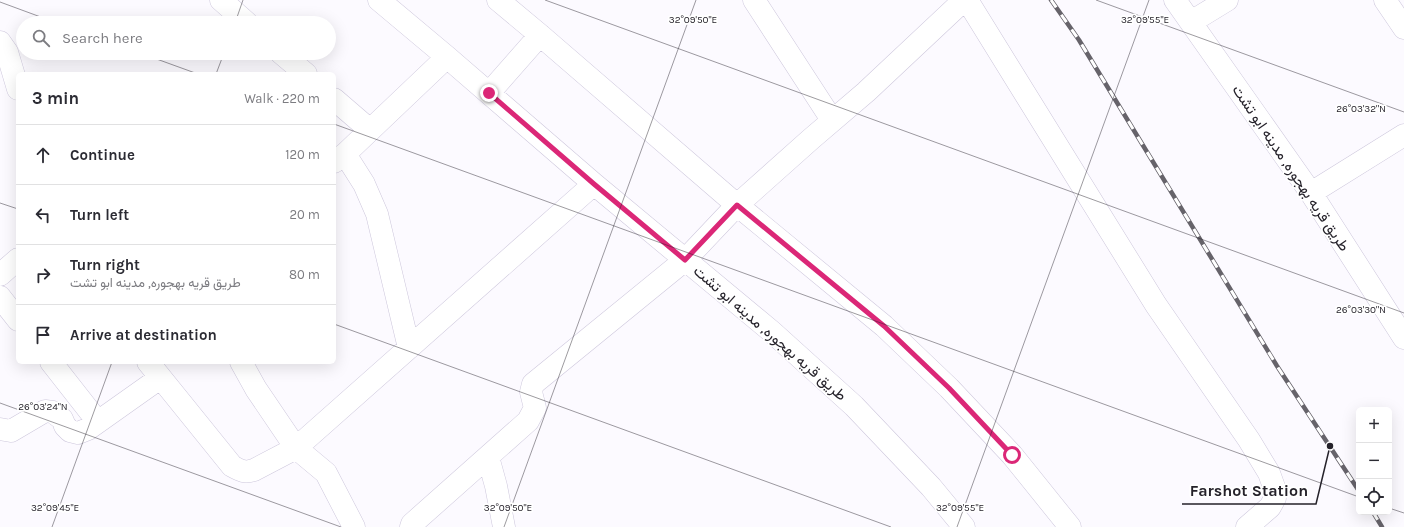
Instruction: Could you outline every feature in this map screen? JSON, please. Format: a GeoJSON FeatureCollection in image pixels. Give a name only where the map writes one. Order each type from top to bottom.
{"type":"FeatureCollection","features":[{"type":"Feature","properties":{"kind":"street"},"geometry":{"type":"LineString","coordinates":[[220,0],[239,16]]}},
{"type":"Feature","properties":{"kind":"street","name":"طريق قريه بهجوره, مدينه ابو تشت"},"geometry":{"type":"LineString","coordinates":[[379,0],[594,184],[771,331],[854,406],[931,487],[964,527]]}},
{"type":"Feature","properties":{"kind":"street"},"geometry":{"type":"LineString","coordinates":[[498,0],[737,205],[884,326],[949,388],[1012,455],[1070,527]]}},
{"type":"Feature","properties":{"kind":"street"},"geometry":{"type":"LineString","coordinates":[[754,0],[832,120]]}},
{"type":"Feature","properties":{"kind":"street"},"geometry":{"type":"LineString","coordinates":[[410,527],[528,421],[535,408],[531,392],[533,384],[685,260],[737,205],[832,120],[866,92],[965,0],[1156,304],[1249,440],[1269,473],[1274,487],[1275,498],[1270,506],[1247,527]]}},
{"type":"Feature","properties":{"kind":"street","name":"طريق قريه بهجوره, مدينه ابو تشت"},"geometry":{"type":"LineString","coordinates":[[1175,0],[1310,193],[1404,338]]}},
{"type":"Feature","properties":{"kind":"street"},"geometry":{"type":"LineString","coordinates":[[1191,22],[1227,0]]}},
{"type":"Feature","properties":{"kind":"street"},"geometry":{"type":"LineString","coordinates":[[1385,0],[1404,28]]}},
{"type":"Feature","properties":{"kind":"street"},"geometry":{"type":"LineString","coordinates":[[489,93],[540,35]]}},
{"type":"Feature","properties":{"kind":"street"},"geometry":{"type":"LineString","coordinates":[[0,42],[7,52],[16,82]]}},
{"type":"Feature","properties":{"kind":"street"},"geometry":{"type":"LineString","coordinates":[[409,348],[377,214],[364,184],[340,158],[447,57]]}},
{"type":"Feature","properties":{"kind":"street"},"geometry":{"type":"LineString","coordinates":[[290,60],[304,72]]}},
{"type":"Feature","properties":{"kind":"street"},"geometry":{"type":"LineString","coordinates":[[336,101],[370,130]]}},
{"type":"Feature","properties":{"kind":"street"},"geometry":{"type":"LineString","coordinates":[[1310,193],[1404,135]]}},
{"type":"Feature","properties":{"kind":"street"},"geometry":{"type":"LineString","coordinates":[[0,429],[11,430],[45,411],[53,412],[62,418],[65,426],[70,431],[78,434],[98,422],[154,370],[232,466],[241,472],[254,470],[296,448],[594,184]]}},
{"type":"Feature","properties":{"kind":"street"},"geometry":{"type":"LineString","coordinates":[[0,275],[16,261]]}},
{"type":"Feature","properties":{"kind":"street"},"geometry":{"type":"LineString","coordinates":[[0,297],[16,317]]}},
{"type":"Feature","properties":{"kind":"street"},"geometry":{"type":"LineString","coordinates":[[53,364],[98,422]]}},
{"type":"Feature","properties":{"kind":"street"},"geometry":{"type":"LineString","coordinates":[[242,364],[256,389],[296,448],[326,473],[354,527]]}},
{"type":"Feature","properties":{"kind":"street"},"geometry":{"type":"LineString","coordinates":[[488,457],[496,486],[504,527]]}},
{"type":"Feature","properties":{"kind":"railway"},"geometry":{"type":"LineString","coordinates":[[1051,0],[1079,40],[1277,366],[1356,486]]}},
{"type":"Feature","properties":{"kind":"railway"},"geometry":{"type":"LineString","coordinates":[[1375,515],[1382,527]]}},
{"type":"Feature","properties":{"kind":"place","name":"Farshot Station"},"geometry":{"type":"Point","coordinates":[1330,446]}},
{"type":"Feature","properties":{"kind":"route"},"geometry":{"type":"LineString","coordinates":[[489,93],[685,260],[737,205],[884,326],[949,388],[1012,455]]}}]}
